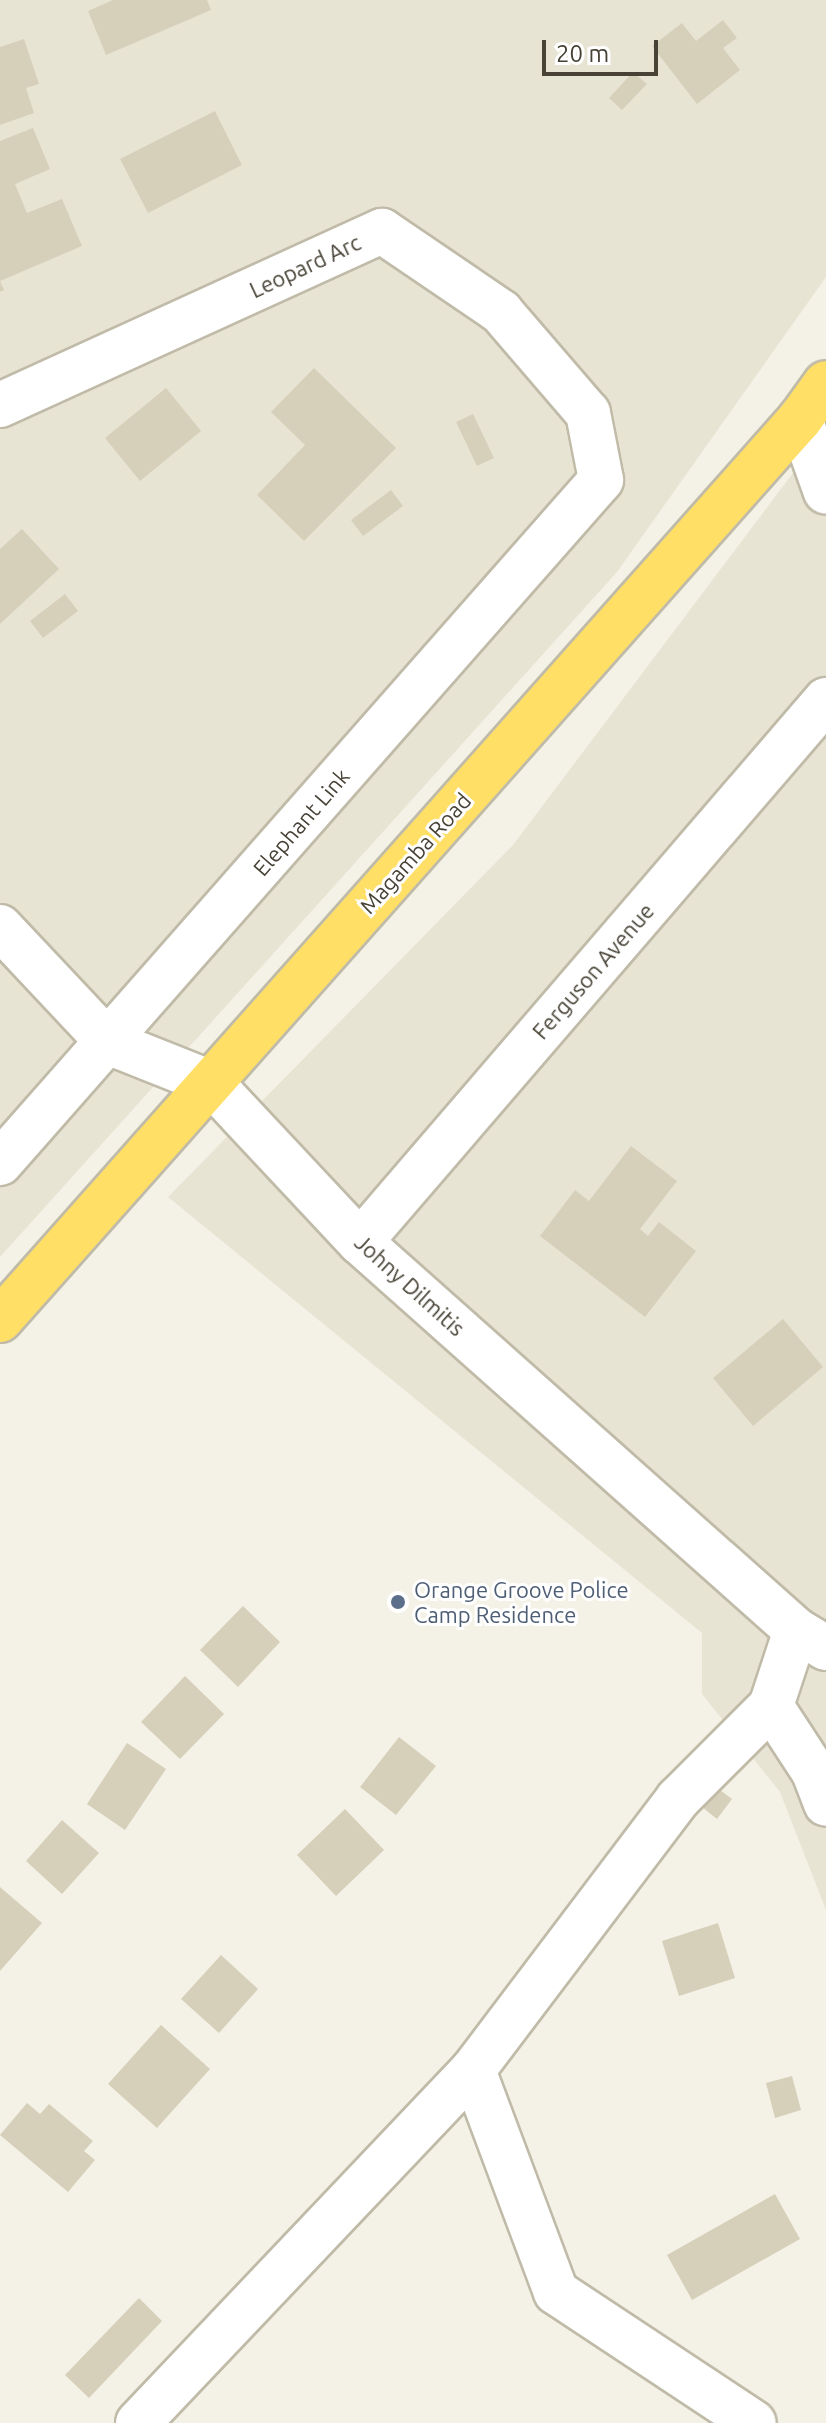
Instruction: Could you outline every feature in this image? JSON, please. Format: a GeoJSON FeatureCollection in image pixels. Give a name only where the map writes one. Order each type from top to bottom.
{"type":"FeatureCollection","features":[{"type":"Feature","properties":{"kind":"highway","name":"Magamba Road"},"geometry":{"type":"LineString","coordinates":[[0,1320],[800,419],[826,383]]}},
{"type":"Feature","properties":{"kind":"street","name":"Leopard Arc"},"geometry":{"type":"LineString","coordinates":[[0,405],[382,231],[501,312],[588,413],[601,480]]}},
{"type":"Feature","properties":{"kind":"street"},"geometry":{"type":"LineString","coordinates":[[800,419],[826,492]]}},
{"type":"Feature","properties":{"kind":"street","name":"Elephant Link"},"geometry":{"type":"LineString","coordinates":[[0,1163],[601,480]]}},
{"type":"Feature","properties":{"kind":"street","name":"Ferguson Avenue"},"geometry":{"type":"LineString","coordinates":[[360,1242],[826,700]]}},
{"type":"Feature","properties":{"kind":"street","name":"Johny Dilmitis"},"geometry":{"type":"LineString","coordinates":[[0,927],[108,1042],[211,1083],[360,1242],[811,1639]]}},
{"type":"Feature","properties":{"kind":"street"},"geometry":{"type":"LineString","coordinates":[[138,2423],[473,2070],[678,1799],[771,1706],[811,1639]]}},
{"type":"Feature","properties":{"kind":"street"},"geometry":{"type":"LineString","coordinates":[[771,1706],[814,1772],[826,1804]]}},
{"type":"Feature","properties":{"kind":"street"},"geometry":{"type":"LineString","coordinates":[[473,2070],[556,2292],[754,2423]]}},
{"type":"Feature","properties":{"kind":"shaded area"},"geometry":{"type":"Polygon","coordinates":[[[0,0],[826,0],[826,277],[617,572],[0,1257],[0,0]]]}},
{"type":"Feature","properties":{"kind":"shaded area"},"geometry":{"type":"Polygon","coordinates":[[[826,429],[826,1910],[780,1792],[702,1694],[702,1633],[168,1197],[513,845],[826,429]]]}},
{"type":"Feature","properties":{"kind":"building"},"geometry":{"type":"Polygon","coordinates":[[[113,0],[207,0],[211,10],[106,55],[88,11],[113,0]]]}},
{"type":"Feature","properties":{"kind":"building"},"geometry":{"type":"Polygon","coordinates":[[[723,20],[737,38],[723,48],[740,70],[697,104],[652,46],[682,23],[696,41],[723,20]]]}},
{"type":"Feature","properties":{"kind":"building"},"geometry":{"type":"Polygon","coordinates":[[[24,39],[39,84],[26,88],[34,113],[0,125],[0,47],[24,39]]]}},
{"type":"Feature","properties":{"kind":"building"},"geometry":{"type":"Polygon","coordinates":[[[633,72],[647,84],[622,110],[609,98],[633,72]]]}},
{"type":"Feature","properties":{"kind":"building"},"geometry":{"type":"Polygon","coordinates":[[[215,111],[242,165],[148,213],[120,159],[215,111]]]}},
{"type":"Feature","properties":{"kind":"building"},"geometry":{"type":"Polygon","coordinates":[[[33,128],[50,169],[15,184],[27,213],[62,199],[82,246],[0,281],[0,141],[33,128]]]}},
{"type":"Feature","properties":{"kind":"building"},"geometry":{"type":"Polygon","coordinates":[[[314,368],[396,448],[304,541],[257,495],[305,445],[271,412],[314,368]]]}},
{"type":"Feature","properties":{"kind":"building"},"geometry":{"type":"Polygon","coordinates":[[[166,388],[201,431],[140,481],[105,438],[166,388]]]}},
{"type":"Feature","properties":{"kind":"building"},"geometry":{"type":"Polygon","coordinates":[[[473,414],[494,458],[477,466],[456,422],[473,414]]]}},
{"type":"Feature","properties":{"kind":"building"},"geometry":{"type":"Polygon","coordinates":[[[391,490],[403,506],[363,536],[351,520],[391,490]]]}},
{"type":"Feature","properties":{"kind":"building"},"geometry":{"type":"Polygon","coordinates":[[[22,529],[59,569],[0,624],[0,549],[22,529]]]}},
{"type":"Feature","properties":{"kind":"building"},"geometry":{"type":"Polygon","coordinates":[[[65,594],[78,611],[43,638],[30,621],[65,594]]]}},
{"type":"Feature","properties":{"kind":"building"},"geometry":{"type":"Polygon","coordinates":[[[631,1146],[677,1181],[640,1229],[648,1236],[659,1222],[696,1251],[645,1317],[540,1236],[575,1190],[589,1201],[631,1146]]]}},
{"type":"Feature","properties":{"kind":"building"},"geometry":{"type":"Polygon","coordinates":[[[783,1319],[823,1367],[753,1426],[713,1378],[783,1319]]]}},
{"type":"Feature","properties":{"kind":"building"},"geometry":{"type":"Polygon","coordinates":[[[243,1606],[280,1642],[238,1687],[200,1650],[243,1606]]]}},
{"type":"Feature","properties":{"kind":"building"},"geometry":{"type":"Polygon","coordinates":[[[185,1676],[224,1714],[180,1759],[141,1722],[185,1676]]]}},
{"type":"Feature","properties":{"kind":"building"},"geometry":{"type":"Polygon","coordinates":[[[399,1737],[436,1766],[396,1815],[360,1787],[399,1737]]]}},
{"type":"Feature","properties":{"kind":"building"},"geometry":{"type":"Polygon","coordinates":[[[127,1743],[166,1769],[125,1830],[87,1804],[127,1743]]]}},
{"type":"Feature","properties":{"kind":"building"},"geometry":{"type":"Polygon","coordinates":[[[712,1784],[732,1799],[717,1819],[697,1803],[712,1784]]]}},
{"type":"Feature","properties":{"kind":"building"},"geometry":{"type":"Polygon","coordinates":[[[345,1809],[384,1850],[336,1896],[297,1855],[345,1809]]]}},
{"type":"Feature","properties":{"kind":"building"},"geometry":{"type":"Polygon","coordinates":[[[62,1820],[99,1853],[62,1894],[26,1861],[62,1820]]]}},
{"type":"Feature","properties":{"kind":"building"},"geometry":{"type":"Polygon","coordinates":[[[0,1887],[42,1923],[0,1971],[0,1887]]]}},
{"type":"Feature","properties":{"kind":"building"},"geometry":{"type":"Polygon","coordinates":[[[718,1923],[735,1978],[679,1996],[662,1941],[718,1923]]]}},
{"type":"Feature","properties":{"kind":"building"},"geometry":{"type":"Polygon","coordinates":[[[221,1955],[258,1989],[219,2033],[181,1999],[221,1955]]]}},
{"type":"Feature","properties":{"kind":"building"},"geometry":{"type":"Polygon","coordinates":[[[161,2025],[210,2069],[157,2128],[108,2084],[161,2025]]]}},
{"type":"Feature","properties":{"kind":"building"},"geometry":{"type":"Polygon","coordinates":[[[792,2076],[801,2110],[775,2118],[766,2083],[792,2076]]]}},
{"type":"Feature","properties":{"kind":"building"},"geometry":{"type":"Polygon","coordinates":[[[27,2103],[40,2114],[49,2104],[93,2141],[84,2151],[95,2160],[68,2192],[0,2135],[27,2103]]]}},
{"type":"Feature","properties":{"kind":"building"},"geometry":{"type":"Polygon","coordinates":[[[775,2194],[800,2239],[692,2300],[667,2255],[775,2194]]]}},
{"type":"Feature","properties":{"kind":"building"},"geometry":{"type":"Polygon","coordinates":[[[139,2298],[162,2321],[89,2398],[65,2375],[139,2298]]]}},
{"type":"Feature","properties":{"kind":"place","name":"Orange Groove Police Camp Residence"},"geometry":{"type":"Point","coordinates":[398,1602]}}]}
